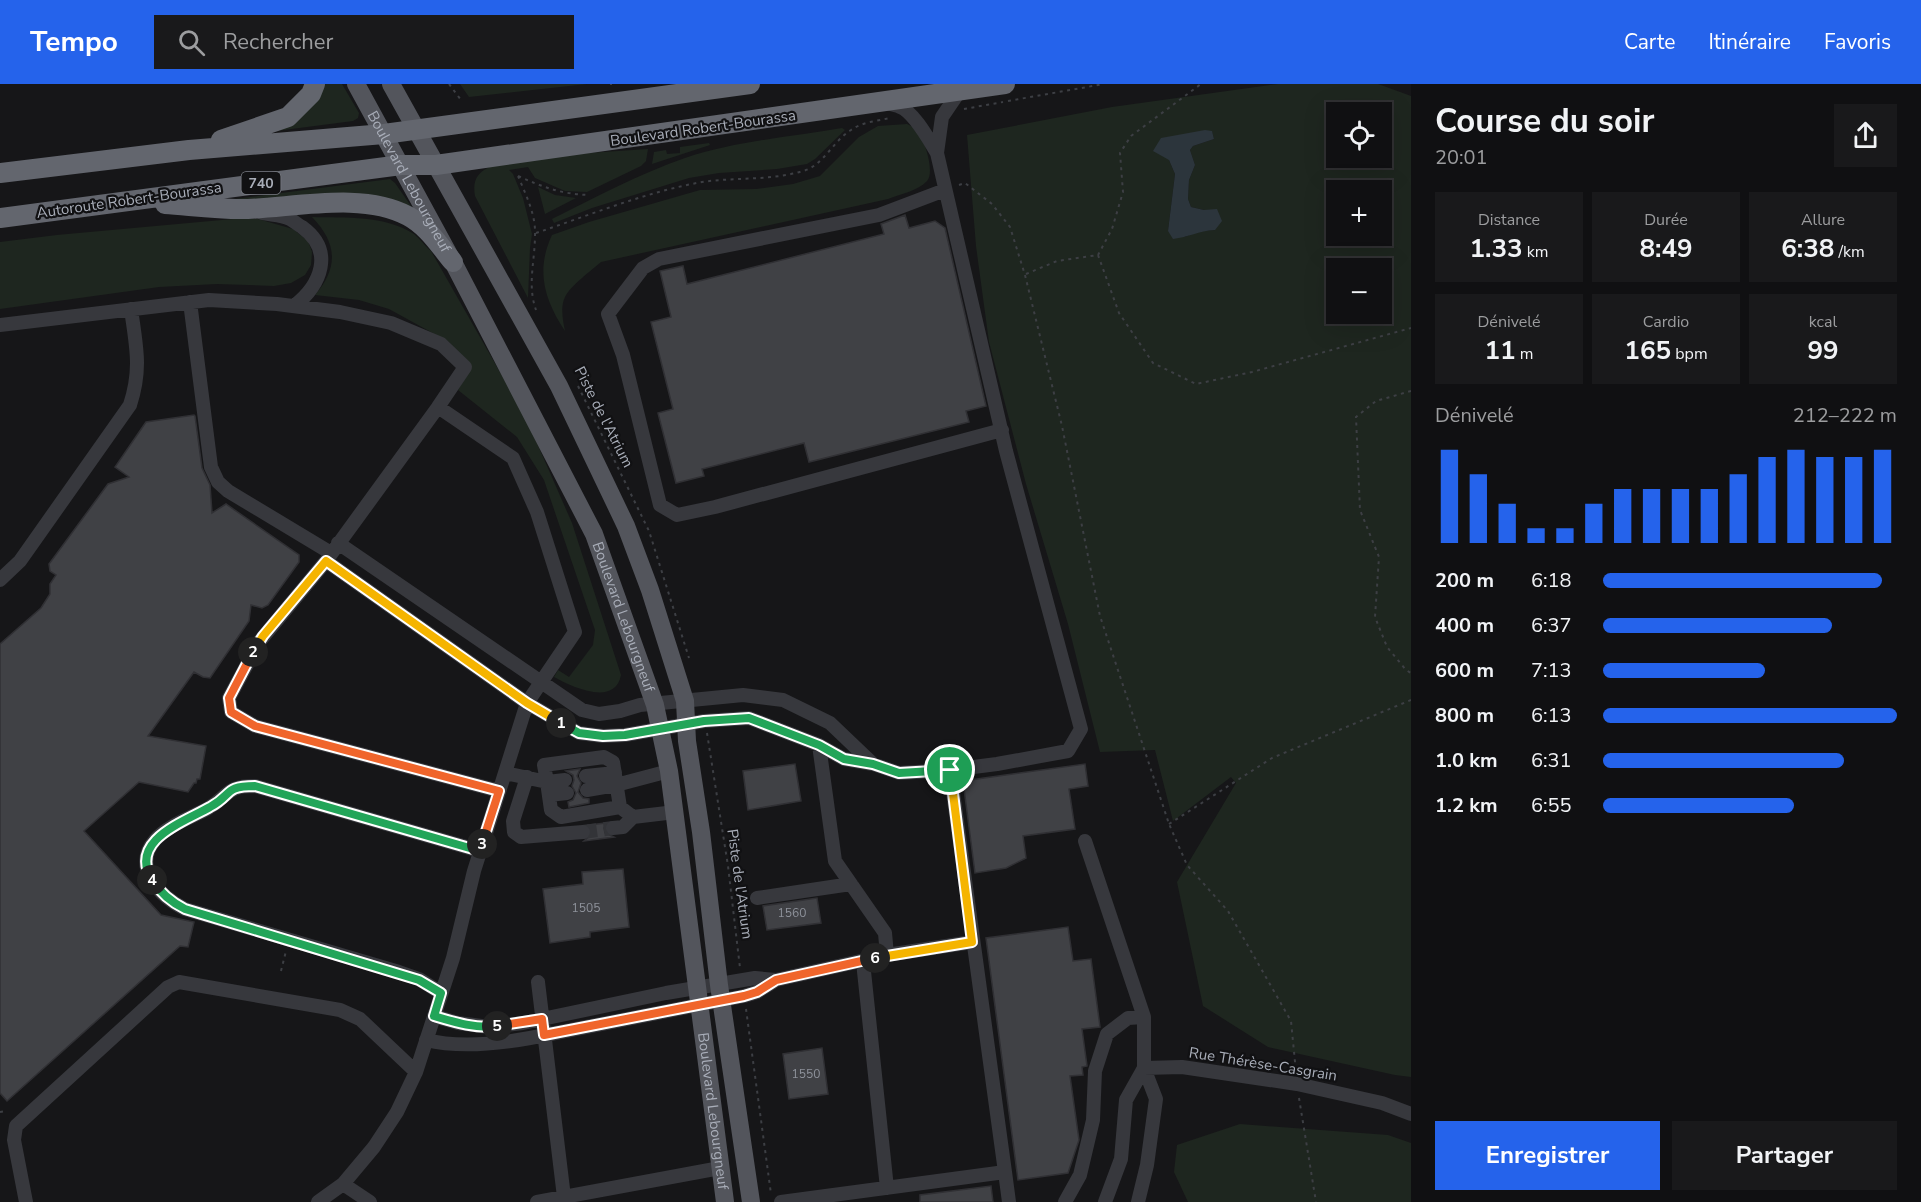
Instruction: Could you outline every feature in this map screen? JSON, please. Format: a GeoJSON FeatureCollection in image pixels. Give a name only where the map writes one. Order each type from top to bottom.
{"type":"FeatureCollection","features":[{"type":"Feature","properties":{"kind":"highway"},"geometry":{"type":"LineString","coordinates":[[189,150],[288,117],[301,106],[315,84]]}},
{"type":"Feature","properties":{"kind":"highway"},"geometry":{"type":"LineString","coordinates":[[0,173],[189,150],[384,134],[750,84]]}},
{"type":"Feature","properties":{"kind":"highway","name":"Boulevard Robert-Bourassa"},"geometry":{"type":"LineString","coordinates":[[401,165],[436,165],[960,101],[1005,84]]}},
{"type":"Feature","properties":{"kind":"highway","name":"Autoroute Robert-Bourassa"},"geometry":{"type":"LineString","coordinates":[[0,218],[401,165]]}},
{"type":"Feature","properties":{"kind":"highway"},"geometry":{"type":"LineString","coordinates":[[121,201],[245,209],[354,203],[388,208],[408,216],[424,227],[453,262]]}},
{"type":"Feature","properties":{"kind":"main road","name":"Boulevard Lebourgneuf"},"geometry":{"type":"LineString","coordinates":[[356,84],[453,262],[594,534],[655,705],[675,812],[725,1202]]}},
{"type":"Feature","properties":{"kind":"main road","name":"Boulevard Lebourgneuf"},"geometry":{"type":"LineString","coordinates":[[391,84],[559,386],[626,526],[650,590],[685,701],[685,724],[701,832],[720,993],[751,1202]]}},
{"type":"Feature","properties":{"kind":"street"},"geometry":{"type":"LineString","coordinates":[[937,153],[942,117],[960,101]]}},
{"type":"Feature","properties":{"kind":"street"},"geometry":{"type":"LineString","coordinates":[[332,552],[527,703],[579,733],[603,736],[625,735],[660,727],[749,718],[819,745],[844,759],[873,764],[899,773],[998,764],[1068,751],[1081,729],[1002,430],[937,153],[925,133],[907,111],[901,107],[887,110]]}},
{"type":"Feature","properties":{"kind":"street"},"geometry":{"type":"LineString","coordinates":[[945,190],[879,214],[659,259],[643,268],[608,314],[623,355],[660,505],[677,515],[715,507],[1002,430]]}},
{"type":"Feature","properties":{"kind":"street"},"geometry":{"type":"LineString","coordinates":[[245,209],[290,219],[310,233],[317,242],[321,270],[307,296],[294,306]]}},
{"type":"Feature","properties":{"kind":"street"},"geometry":{"type":"LineString","coordinates":[[0,324],[209,300],[340,312],[391,323],[441,344],[465,367],[332,552],[259,642],[229,698],[231,712],[255,726],[499,791]]}},
{"type":"Feature","properties":{"kind":"street"},"geometry":{"type":"LineString","coordinates":[[190,302],[211,467],[218,482],[228,491],[332,552],[582,710],[599,714],[640,705],[742,695],[783,700],[830,723],[873,764]]}},
{"type":"Feature","properties":{"kind":"street"},"geometry":{"type":"LineString","coordinates":[[0,580],[20,561],[130,405],[137,384],[138,362],[130,309]]}},
{"type":"Feature","properties":{"kind":"street"},"geometry":{"type":"LineString","coordinates":[[318,1202],[343,1184],[374,1147],[397,1112],[416,1072],[453,958],[480,851],[527,703],[575,632],[537,512],[513,458],[438,407]]}},
{"type":"Feature","properties":{"kind":"street"},"geometry":{"type":"LineString","coordinates":[[819,745],[835,861],[885,933],[887,955]]}},
{"type":"Feature","properties":{"kind":"street"},"geometry":{"type":"LineString","coordinates":[[620,807],[561,817],[551,810],[544,765],[604,757],[613,762],[620,807],[633,817]]}},
{"type":"Feature","properties":{"kind":"street"},"geometry":{"type":"LineString","coordinates":[[950,770],[1009,1202]]}},
{"type":"Feature","properties":{"kind":"street"},"geometry":{"type":"LineString","coordinates":[[586,783],[669,771]]}},
{"type":"Feature","properties":{"kind":"street"},"geometry":{"type":"LineString","coordinates":[[505,773],[527,777],[548,789],[566,786]]}},
{"type":"Feature","properties":{"kind":"street"},"geometry":{"type":"LineString","coordinates":[[527,777],[513,821],[514,832],[521,837],[583,832]]}},
{"type":"Feature","properties":{"kind":"street"},"geometry":{"type":"LineString","coordinates":[[441,993],[409,976],[185,909],[171,902],[158,890],[147,871],[147,854],[155,840],[171,827],[218,803],[229,791],[238,786],[255,786],[480,851]]}},
{"type":"Feature","properties":{"kind":"street"},"geometry":{"type":"LineString","coordinates":[[613,828],[623,827],[633,817],[675,812]]}},
{"type":"Feature","properties":{"kind":"street"},"geometry":{"type":"LineString","coordinates":[[555,835],[561,817]]}},
{"type":"Feature","properties":{"kind":"street"},"geometry":{"type":"LineString","coordinates":[[1085,841],[1144,1017],[1144,1068],[1156,1099],[1147,1165],[1138,1202]]}},
{"type":"Feature","properties":{"kind":"street"},"geometry":{"type":"LineString","coordinates":[[757,898],[851,884]]}},
{"type":"Feature","properties":{"kind":"street"},"geometry":{"type":"LineString","coordinates":[[426,1040],[456,1043],[503,1043],[698,997],[720,993],[757,992],[776,980],[887,955],[972,942]]}},
{"type":"Feature","properties":{"kind":"street"},"geometry":{"type":"LineString","coordinates":[[864,962],[887,1188]]}},
{"type":"Feature","properties":{"kind":"street"},"geometry":{"type":"LineString","coordinates":[[26,1202],[14,1140],[16,1126],[168,987],[179,982],[340,1010],[360,1019],[416,1072]]}},
{"type":"Feature","properties":{"kind":"street"},"geometry":{"type":"LineString","coordinates":[[537,982],[564,1197]]}},
{"type":"Feature","properties":{"kind":"street"},"geometry":{"type":"LineString","coordinates":[[434,1016],[458,1023],[489,1027],[542,1019],[666,993],[698,997]]}},
{"type":"Feature","properties":{"kind":"street"},"geometry":{"type":"LineString","coordinates":[[1065,1202],[1080,1175],[1093,1120],[1095,1071],[1107,1034],[1128,1018],[1144,1017]]}},
{"type":"Feature","properties":{"kind":"street","name":"Rue Thérèse-Casgrain"},"geometry":{"type":"LineString","coordinates":[[1144,1068],[1182,1067],[1297,1084],[1382,1103],[1411,1114]]}},
{"type":"Feature","properties":{"kind":"street"},"geometry":{"type":"LineString","coordinates":[[1105,1202],[1121,1159],[1126,1100],[1144,1068]]}},
{"type":"Feature","properties":{"kind":"street"},"geometry":{"type":"LineString","coordinates":[[537,1202],[720,1168]]}},
{"type":"Feature","properties":{"kind":"street"},"geometry":{"type":"LineString","coordinates":[[781,1202],[1005,1172]]}},
{"type":"Feature","properties":{"kind":"street"},"geometry":{"type":"LineString","coordinates":[[343,1184],[370,1202]]}},
{"type":"Feature","properties":{"kind":"path"},"geometry":{"type":"LineString","coordinates":[[960,101],[1104,84]]}},
{"type":"Feature","properties":{"kind":"path"},"geometry":{"type":"LineString","coordinates":[[1201,84],[1131,136],[1120,153],[1123,192],[1112,229],[1098,255],[1119,313],[1153,363],[1196,384],[1252,372],[1411,328]]}},
{"type":"Feature","properties":{"kind":"path"},"geometry":{"type":"LineString","coordinates":[[451,85],[460,100]]}},
{"type":"Feature","properties":{"kind":"path"},"geometry":{"type":"LineString","coordinates":[[536,233],[649,195],[702,182],[760,179],[801,172],[811,168],[850,130],[887,110]]}},
{"type":"Feature","properties":{"kind":"path"},"geometry":{"type":"LineString","coordinates":[[537,311],[531,296],[536,233],[530,203],[518,176],[554,191],[589,195]]}},
{"type":"Feature","properties":{"kind":"path"},"geometry":{"type":"LineString","coordinates":[[945,190],[965,183],[992,204],[1010,227],[1025,275],[1062,426],[1100,616],[1169,824],[1187,865],[1228,911],[1291,1021],[1297,1084],[1316,1202]]}},
{"type":"Feature","properties":{"kind":"path"},"geometry":{"type":"LineString","coordinates":[[1025,275],[1057,261],[1098,255]]}},
{"type":"Feature","properties":{"kind":"path","name":"Piste de l'Atrium"},"geometry":{"type":"LineString","coordinates":[[573,378],[649,531],[691,666]]}},
{"type":"Feature","properties":{"kind":"path"},"geometry":{"type":"LineString","coordinates":[[1411,392],[1376,401],[1356,417],[1360,510],[1379,557],[1375,617],[1387,647],[1411,673]]}},
{"type":"Feature","properties":{"kind":"path"},"geometry":{"type":"LineString","coordinates":[[1169,824],[1272,758],[1411,700]]}},
{"type":"Feature","properties":{"kind":"path","name":"Piste de l'Atrium"},"geometry":{"type":"LineString","coordinates":[[706,732],[728,866],[741,969]]}},
{"type":"Feature","properties":{"kind":"path"},"geometry":{"type":"LineString","coordinates":[[281,971],[289,940]]}},
{"type":"Feature","properties":{"kind":"path"},"geometry":{"type":"LineString","coordinates":[[746,1012],[772,1202]]}},
{"type":"Feature","properties":{"kind":"path"},"geometry":{"type":"LineString","coordinates":[[0,1112],[6,1111]]}},
{"type":"Feature","properties":{"kind":"shaded area"},"geometry":{"type":"Polygon","coordinates":[[[324,84],[342,84],[359,113],[358,118],[353,121],[276,131],[293,123],[324,84]]]}},
{"type":"Feature","properties":{"kind":"shaded area"},"geometry":{"type":"Polygon","coordinates":[[[460,84],[587,84],[469,97],[460,84]]]}},
{"type":"Feature","properties":{"kind":"shaded area"},"geometry":{"type":"Polygon","coordinates":[[[1278,84],[1378,84],[1411,96],[1411,1077],[1268,1047],[1203,1006],[1177,882],[1236,783],[1231,777],[1173,821],[1155,750],[1100,752],[1068,624],[1026,484],[989,342],[976,246],[967,135],[1112,107],[1278,84]],[[1212,132],[1169,160],[1175,174],[1168,231],[1185,237],[1196,231],[1215,230],[1204,210],[1191,207],[1188,199],[1189,180],[1195,165],[1190,150],[1193,146],[1214,139],[1212,132]]]}},
{"type":"Feature","properties":{"kind":"shaded area"},"geometry":{"type":"Polygon","coordinates":[[[907,124],[916,129],[921,136],[930,164],[929,177],[919,187],[888,199],[601,262],[576,283],[565,297],[562,310],[565,331],[558,320],[548,297],[543,273],[547,248],[552,235],[700,190],[756,189],[793,184],[820,176],[859,137],[878,126],[907,124]]]}},
{"type":"Feature","properties":{"kind":"shaded area"},"geometry":{"type":"Polygon","coordinates":[[[842,128],[845,130],[807,164],[689,178],[592,208],[554,223],[552,219],[668,164],[704,152],[743,143],[842,128]]]}},
{"type":"Feature","properties":{"kind":"shaded area"},"geometry":{"type":"Polygon","coordinates":[[[1205,130],[1212,131],[1214,139],[1193,146],[1190,150],[1195,165],[1189,180],[1188,199],[1191,207],[1204,210],[1217,209],[1222,221],[1215,230],[1173,239],[1168,231],[1175,174],[1169,160],[1153,151],[1161,138],[1205,130]]]}},
{"type":"Feature","properties":{"kind":"shaded area"},"geometry":{"type":"Polygon","coordinates":[[[709,143],[710,145],[652,164],[654,152],[666,150],[667,154],[680,153],[680,147],[709,143]]]}},
{"type":"Feature","properties":{"kind":"shaded area"},"geometry":{"type":"Polygon","coordinates":[[[648,149],[646,161],[641,166],[587,192],[565,191],[535,178],[528,167],[509,170],[523,198],[532,234],[528,298],[475,196],[474,185],[480,173],[493,165],[573,154],[648,149]]]}},
{"type":"Feature","properties":{"kind":"shaded area"},"geometry":{"type":"Polygon","coordinates":[[[390,179],[416,213],[234,199],[390,179]]]}},
{"type":"Feature","properties":{"kind":"shaded area"},"geometry":{"type":"Polygon","coordinates":[[[538,187],[555,195],[576,198],[545,214],[538,187]]]}},
{"type":"Feature","properties":{"kind":"shaded area"},"geometry":{"type":"Polygon","coordinates":[[[312,217],[364,219],[390,223],[414,234],[431,251],[526,418],[572,523],[621,675],[617,685],[611,690],[592,692],[554,677],[558,670],[569,677],[593,645],[595,630],[544,480],[517,437],[458,390],[472,367],[449,342],[389,309],[359,300],[315,295],[328,275],[332,255],[326,236],[312,217]]]}},
{"type":"Feature","properties":{"kind":"shaded area"},"geometry":{"type":"Polygon","coordinates":[[[244,218],[258,219],[293,229],[308,241],[312,252],[311,265],[305,275],[291,283],[274,286],[217,284],[159,287],[0,309],[0,242],[244,218]]]}},
{"type":"Feature","properties":{"kind":"shaded area"},"geometry":{"type":"Polygon","coordinates":[[[1240,1124],[1388,1135],[1411,1143],[1411,1202],[1188,1202],[1174,1172],[1177,1145],[1240,1124]]]}},
{"type":"Feature","properties":{"kind":"building"},"geometry":{"type":"Polygon","coordinates":[[[905,215],[909,228],[935,221],[945,228],[986,406],[966,411],[969,422],[809,462],[804,443],[702,469],[704,476],[676,483],[658,413],[673,409],[651,322],[671,317],[660,271],[683,266],[687,284],[884,234],[881,224],[905,215]]]}},
{"type":"Feature","properties":{"kind":"building"},"geometry":{"type":"Polygon","coordinates":[[[194,415],[202,468],[210,485],[212,513],[226,504],[299,555],[299,562],[268,605],[262,608],[251,605],[249,621],[210,678],[194,672],[148,736],[206,746],[200,779],[197,779],[188,792],[139,782],[84,831],[161,915],[194,922],[188,947],[180,946],[7,1101],[0,1093],[0,644],[41,608],[50,594],[50,584],[56,575],[50,571],[49,564],[108,484],[129,477],[115,467],[146,422],[194,415]]]}},
{"type":"Feature","properties":{"kind":"building"},"geometry":{"type":"Polygon","coordinates":[[[795,764],[801,801],[748,810],[743,771],[795,764]]]}},
{"type":"Feature","properties":{"kind":"building"},"geometry":{"type":"Polygon","coordinates":[[[1085,764],[1088,786],[1069,789],[1075,829],[1023,836],[1026,858],[1006,868],[975,873],[963,781],[1085,764]]]}},
{"type":"Feature","properties":{"kind":"building"},"geometry":{"type":"Polygon","coordinates":[[[580,769],[577,776],[581,783],[578,792],[583,798],[589,799],[589,803],[569,807],[568,802],[573,800],[576,793],[572,786],[573,775],[566,771],[580,769]]]}},
{"type":"Feature","properties":{"kind":"building"},"geometry":{"type":"Polygon","coordinates":[[[606,823],[605,833],[614,837],[584,841],[592,831],[588,825],[606,823]]]}},
{"type":"Feature","properties":{"kind":"building"},"geometry":{"type":"Polygon","coordinates":[[[623,869],[629,927],[590,932],[590,937],[550,943],[543,889],[583,884],[582,872],[623,869]]]}},
{"type":"Feature","properties":{"kind":"building"},"geometry":{"type":"Polygon","coordinates":[[[817,898],[821,923],[767,930],[763,906],[817,898]]]}},
{"type":"Feature","properties":{"kind":"building"},"geometry":{"type":"Polygon","coordinates":[[[1068,927],[1073,961],[1091,959],[1100,1027],[1082,1029],[1087,1066],[1082,1067],[1083,1075],[1070,1076],[1079,1140],[1068,1173],[1018,1180],[986,938],[1068,927]]]}},
{"type":"Feature","properties":{"kind":"building"},"geometry":{"type":"Polygon","coordinates":[[[822,1048],[828,1094],[789,1099],[783,1054],[822,1048]]]}},
{"type":"Feature","properties":{"kind":"building"},"geometry":{"type":"Polygon","coordinates":[[[991,1186],[993,1202],[920,1202],[920,1195],[991,1186]]]}},
{"type":"Feature","properties":{"kind":"tunnel"},"geometry":{"type":"LineString","coordinates":[[583,832],[613,828]]}},
{"type":"Feature","properties":{"kind":"route"},"geometry":{"type":"LineString","coordinates":[[326,561],[527,703],[579,733],[603,736],[625,735],[660,727],[749,718],[819,745],[844,759],[873,764],[899,773],[950,770],[972,942],[887,955],[776,980],[757,992],[744,996],[544,1035],[542,1019],[489,1027],[458,1023],[434,1016],[441,993],[419,980],[399,972],[185,909],[171,902],[158,890],[147,871],[147,854],[155,840],[171,827],[218,803],[229,791],[238,786],[255,786],[480,851],[499,791],[255,726],[231,712],[229,698],[259,642],[326,561]]}}]}
